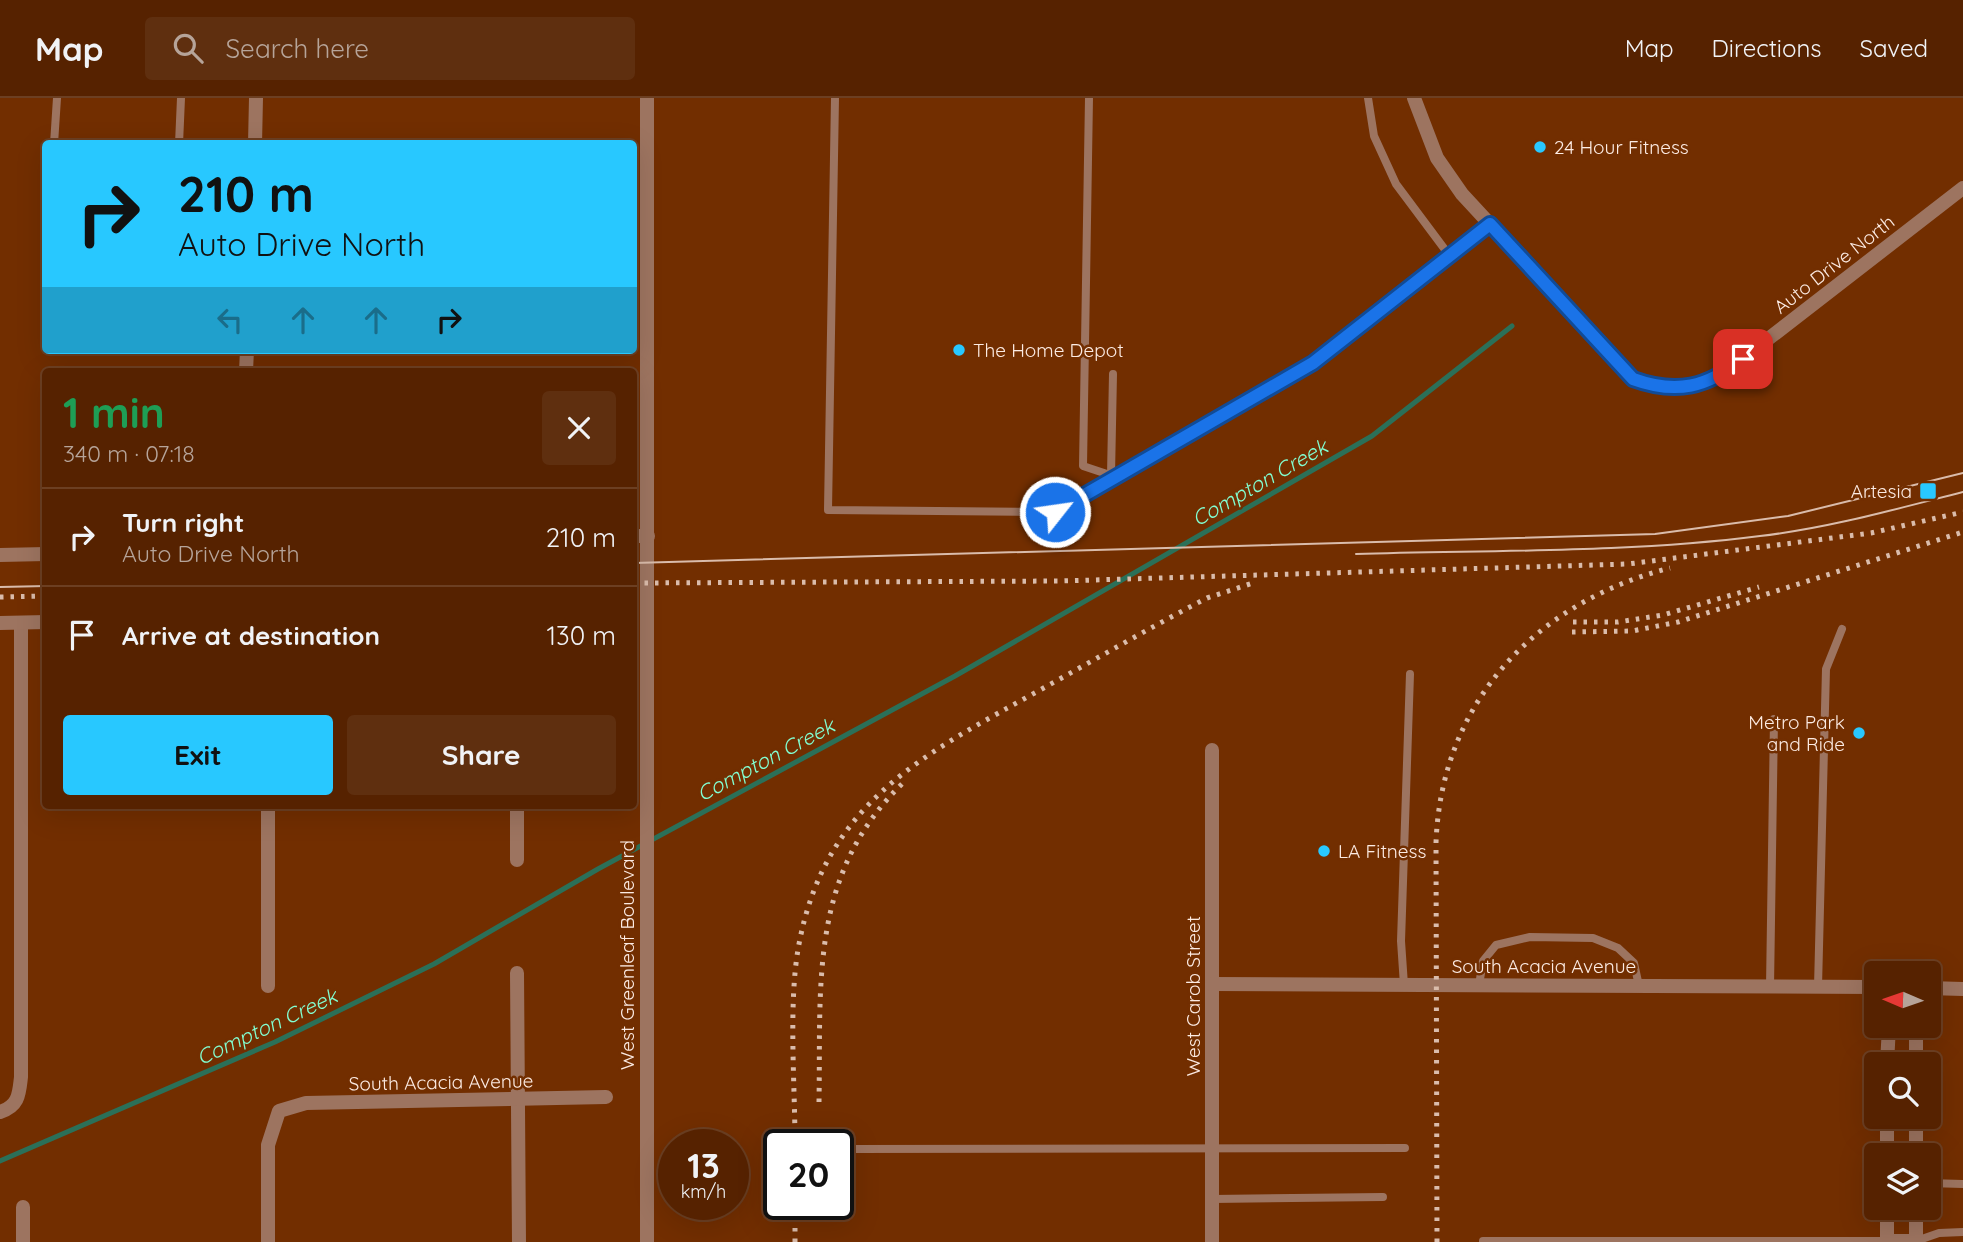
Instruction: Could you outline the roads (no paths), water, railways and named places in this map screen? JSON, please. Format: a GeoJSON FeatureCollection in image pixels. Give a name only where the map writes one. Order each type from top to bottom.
{"type":"FeatureCollection","features":[{"type":"Feature","properties":{"kind":"street"},"geometry":{"type":"LineString","coordinates":[[255,140],[256,98]]}},
{"type":"Feature","properties":{"kind":"street","name":"West Greenleaf Boulevard"},"geometry":{"type":"LineString","coordinates":[[647,98],[641,312],[640,536],[646,583],[640,610],[646,816],[647,1242]]}},
{"type":"Feature","properties":{"kind":"street","name":"Auto Drive North"},"geometry":{"type":"LineString","coordinates":[[1414,98],[1437,158],[1462,194],[1633,379],[1655,387],[1692,386],[1718,377],[1963,188]]}},
{"type":"Feature","properties":{"kind":"street"},"geometry":{"type":"LineString","coordinates":[[0,555],[42,554]]}},
{"type":"Feature","properties":{"kind":"street"},"geometry":{"type":"LineString","coordinates":[[7,1109],[18,1100],[21,1077],[21,622]]}},
{"type":"Feature","properties":{"kind":"street"},"geometry":{"type":"LineString","coordinates":[[0,623],[42,622]]}},
{"type":"Feature","properties":{"kind":"street","name":"West Carob Street"},"geometry":{"type":"LineString","coordinates":[[1212,750],[1212,1242]]}},
{"type":"Feature","properties":{"kind":"street"},"geometry":{"type":"LineString","coordinates":[[268,809],[268,986]]}},
{"type":"Feature","properties":{"kind":"street"},"geometry":{"type":"LineString","coordinates":[[517,809],[517,860]]}},
{"type":"Feature","properties":{"kind":"street"},"geometry":{"type":"LineString","coordinates":[[517,973],[519,1242]]}},
{"type":"Feature","properties":{"kind":"street","name":"South Acacia Avenue"},"geometry":{"type":"LineString","coordinates":[[1212,984],[1864,987]]}},
{"type":"Feature","properties":{"kind":"street"},"geometry":{"type":"LineString","coordinates":[[1941,988],[1963,989]]}},
{"type":"Feature","properties":{"kind":"street","name":"South Acacia Avenue"},"geometry":{"type":"LineString","coordinates":[[268,1242],[268,1145],[279,1111],[306,1103],[606,1097]]}},
{"type":"Feature","properties":{"kind":"street"},"geometry":{"type":"LineString","coordinates":[[23,1207],[23,1242]]}},
{"type":"Feature","properties":{"kind":"street"},"geometry":{"type":"LineString","coordinates":[[1887,1220],[1887,1241],[1916,1241],[1916,1220]]}},
{"type":"Feature","properties":{"kind":"lane"},"geometry":{"type":"LineString","coordinates":[[54,140],[57,98]]}},
{"type":"Feature","properties":{"kind":"lane"},"geometry":{"type":"LineString","coordinates":[[179,140],[181,98]]}},
{"type":"Feature","properties":{"kind":"lane"},"geometry":{"type":"LineString","coordinates":[[835,98],[828,510],[1055,512],[1313,363],[1490,224]]}},
{"type":"Feature","properties":{"kind":"lane"},"geometry":{"type":"LineString","coordinates":[[1089,98],[1083,466],[1114,476]]}},
{"type":"Feature","properties":{"kind":"lane"},"geometry":{"type":"LineString","coordinates":[[1368,98],[1374,136],[1396,184],[1449,255]]}},
{"type":"Feature","properties":{"kind":"lane"},"geometry":{"type":"LineString","coordinates":[[1113,374],[1114,476]]}},
{"type":"Feature","properties":{"kind":"lane"},"geometry":{"type":"LineString","coordinates":[[1818,987],[1826,669],[1842,629]]}},
{"type":"Feature","properties":{"kind":"lane"},"geometry":{"type":"LineString","coordinates":[[1404,985],[1401,941],[1410,674]]}},
{"type":"Feature","properties":{"kind":"lane"},"geometry":{"type":"LineString","coordinates":[[1770,987],[1774,719]]}},
{"type":"Feature","properties":{"kind":"lane"},"geometry":{"type":"LineString","coordinates":[[1479,985],[1483,961],[1496,945],[1542,937],[1593,938],[1618,948],[1634,963],[1639,986]]}},
{"type":"Feature","properties":{"kind":"lane"},"geometry":{"type":"LineString","coordinates":[[854,1149],[1405,1148]]}},
{"type":"Feature","properties":{"kind":"lane"},"geometry":{"type":"LineString","coordinates":[[1941,1183],[1963,1184]]}},
{"type":"Feature","properties":{"kind":"lane"},"geometry":{"type":"LineString","coordinates":[[1212,1199],[1383,1197]]}},
{"type":"Feature","properties":{"kind":"lane"},"geometry":{"type":"LineString","coordinates":[[1916,1241],[1939,1233],[1963,1233]]}},
{"type":"Feature","properties":{"kind":"lane"},"geometry":{"type":"LineString","coordinates":[[1483,1241],[1887,1241]]}},
{"type":"Feature","properties":{"kind":"waterway","name":"Compton Creek"},"geometry":{"type":"LineString","coordinates":[[0,1161],[275,1042],[434,964],[598,869],[955,676],[1372,436],[1512,326]]}},
{"type":"Feature","properties":{"kind":"tram line"},"geometry":{"type":"LineString","coordinates":[[637,563],[1655,534],[1788,516],[1963,473]]}},
{"type":"Feature","properties":{"kind":"tram line"},"geometry":{"type":"LineString","coordinates":[[1356,554],[1609,548],[1760,536],[1862,517],[1963,492]]}},
{"type":"Feature","properties":{"kind":"tram line"},"geometry":{"type":"LineString","coordinates":[[0,587],[42,586]]}},
{"type":"Feature","properties":{"kind":"railway"},"geometry":{"type":"LineString","coordinates":[[637,583],[1060,581],[1628,564],[1871,533],[1963,512]]}},
{"type":"Feature","properties":{"kind":"railway"},"geometry":{"type":"LineString","coordinates":[[1572,632],[1632,631],[1678,622],[1963,532]]}},
{"type":"Feature","properties":{"kind":"railway"},"geometry":{"type":"LineString","coordinates":[[1437,1242],[1436,843],[1442,792],[1456,745],[1477,703],[1505,665],[1538,633],[1578,605],[1622,584],[1670,568]]}},
{"type":"Feature","properties":{"kind":"railway"},"geometry":{"type":"LineString","coordinates":[[795,1129],[793,1017],[799,944],[812,895],[832,853],[857,818],[886,787],[920,761],[998,713],[1207,598],[1256,582]]}},
{"type":"Feature","properties":{"kind":"railway"},"geometry":{"type":"LineString","coordinates":[[1573,622],[1618,622],[1663,615],[1759,587]]}},
{"type":"Feature","properties":{"kind":"railway"},"geometry":{"type":"LineString","coordinates":[[0,597],[42,596]]}},
{"type":"Feature","properties":{"kind":"railway"},"geometry":{"type":"LineString","coordinates":[[819,1102],[822,972],[827,931],[836,892],[851,854],[873,817],[904,782]]}},
{"type":"Feature","properties":{"kind":"railway"},"geometry":{"type":"LineString","coordinates":[[795,1220],[795,1242]]}},
{"type":"Feature","properties":{"kind":"place","name":"24 Hour Fitness"},"geometry":{"type":"Point","coordinates":[1540,147]}},
{"type":"Feature","properties":{"kind":"place","name":"The Home Depot"},"geometry":{"type":"Point","coordinates":[959,350]}},
{"type":"Feature","properties":{"kind":"place","name":"Artesia"},"geometry":{"type":"Point","coordinates":[1928,491]}},
{"type":"Feature","properties":{"kind":"place","name":"Metro Park and Ride"},"geometry":{"type":"Point","coordinates":[1859,733]}},
{"type":"Feature","properties":{"kind":"place","name":"LA Fitness"},"geometry":{"type":"Point","coordinates":[1324,851]}}]}
